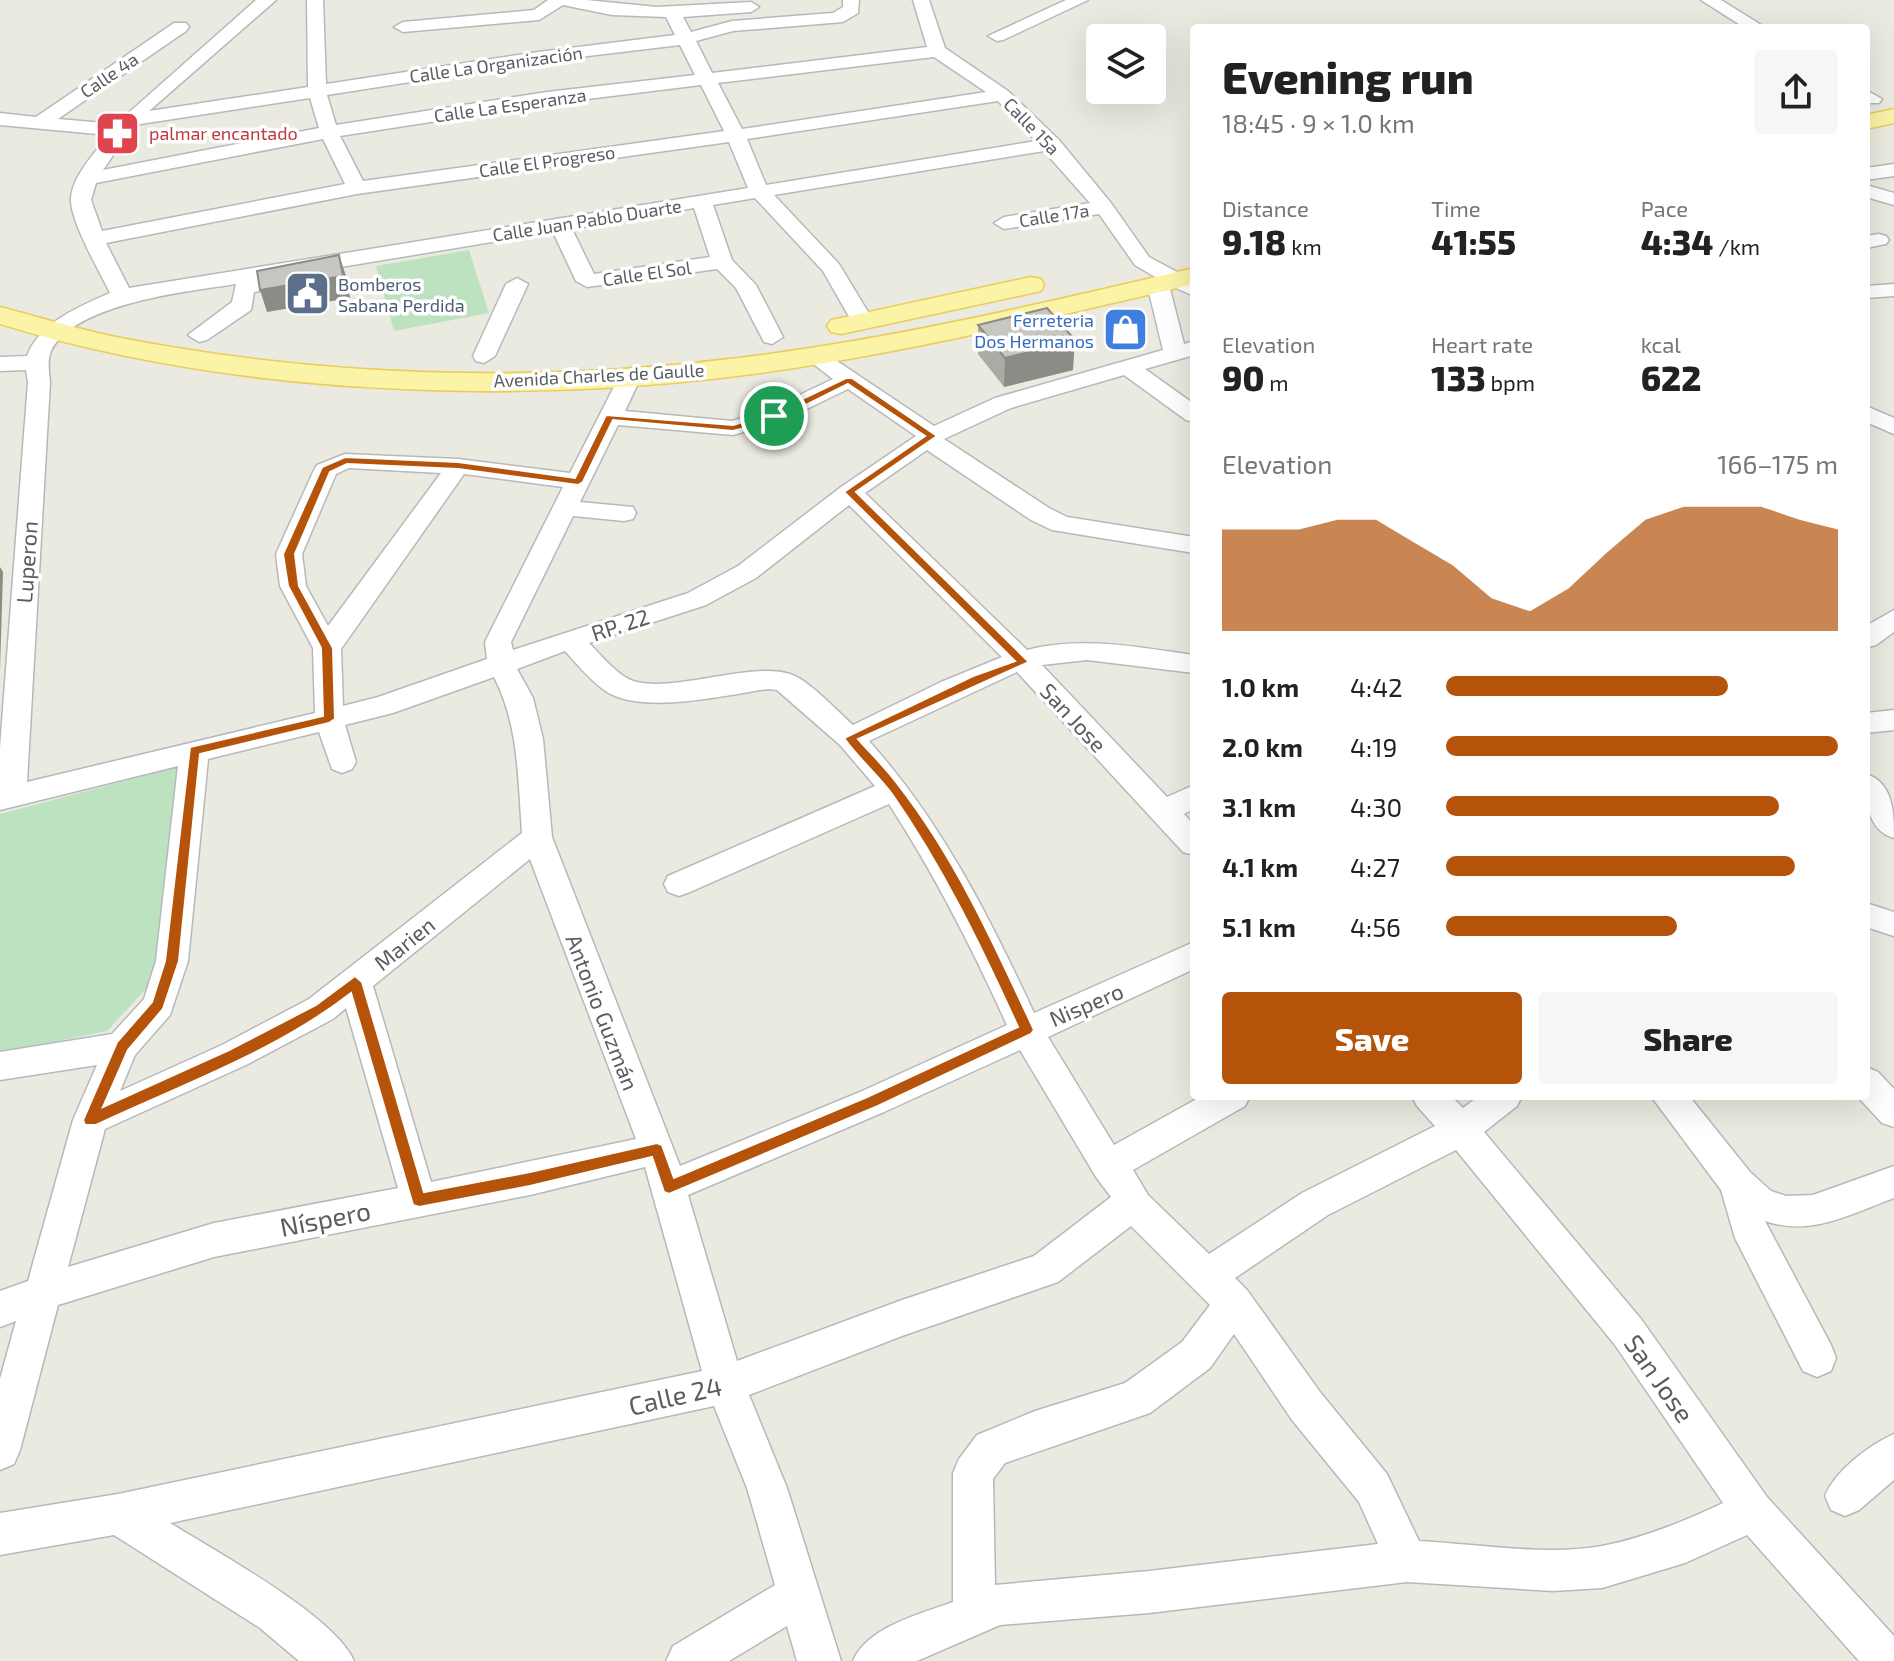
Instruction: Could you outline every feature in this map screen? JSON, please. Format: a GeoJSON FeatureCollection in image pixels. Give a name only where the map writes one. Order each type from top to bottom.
{"type":"FeatureCollection","features":[{"type":"Feature","properties":{"kind":"main road"},"geometry":{"type":"LineString","coordinates":[[1873,102],[1894,116]]}},
{"type":"Feature","properties":{"kind":"main road"},"geometry":{"type":"LineString","coordinates":[[1111,268],[1190,250]]}},
{"type":"Feature","properties":{"kind":"main road","name":"Avenida Charles de Gaulle"},"geometry":{"type":"LineString","coordinates":[[0,292],[82,313],[199,335],[280,346],[484,356],[579,354],[772,337],[863,322],[1064,278]]}},
{"type":"Feature","properties":{"kind":"main road","name":"Avenida Charles de Gaulle"},"geometry":{"type":"LineString","coordinates":[[0,315],[57,334],[152,352],[320,373],[417,379],[630,377],[814,356],[901,341],[1180,282]]}},
{"type":"Feature","properties":{"kind":"street"},"geometry":{"type":"LineString","coordinates":[[122,296],[94,239],[81,200],[87,179],[124,125],[268,0]]}},
{"type":"Feature","properties":{"kind":"street"},"geometry":{"type":"LineString","coordinates":[[315,0],[317,91],[329,132],[357,188]]}},
{"type":"Feature","properties":{"kind":"street","name":"Calle La Organización"},"geometry":{"type":"LineString","coordinates":[[0,119],[38,124],[124,125],[317,91],[543,78],[732,26],[845,16],[852,9],[851,0]]}},
{"type":"Feature","properties":{"kind":"street"},"geometry":{"type":"LineString","coordinates":[[921,0],[939,58]]}},
{"type":"Feature","properties":{"kind":"street"},"geometry":{"type":"LineString","coordinates":[[997,36],[1080,0]]}},
{"type":"Feature","properties":{"kind":"street"},"geometry":{"type":"LineString","coordinates":[[1709,0],[1750,24]]}},
{"type":"Feature","properties":{"kind":"street"},"geometry":{"type":"LineString","coordinates":[[559,2],[559,29]]}},
{"type":"Feature","properties":{"kind":"street"},"geometry":{"type":"LineString","coordinates":[[403,27],[539,15],[559,2],[607,11],[673,14],[765,5]]}},
{"type":"Feature","properties":{"kind":"street"},"geometry":{"type":"LineString","coordinates":[[673,14],[736,136],[759,191],[832,268],[863,322]]}},
{"type":"Feature","properties":{"kind":"street","name":"Calle 4a"},"geometry":{"type":"LineString","coordinates":[[38,124],[180,27]]}},
{"type":"Feature","properties":{"kind":"street","name":"Calle La Esperanza"},"geometry":{"type":"LineString","coordinates":[[87,179],[329,132],[543,78],[704,78],[939,58]]}},
{"type":"Feature","properties":{"kind":"street","name":"Calle 15a"},"geometry":{"type":"LineString","coordinates":[[939,58],[1002,95],[1052,144],[1104,207],[1142,261]]}},
{"type":"Feature","properties":{"kind":"street","name":"Calle El Progreso"},"geometry":{"type":"LineString","coordinates":[[94,239],[357,188],[736,136],[942,97],[1002,95]]}},
{"type":"Feature","properties":{"kind":"street","name":"Calle Juan Pablo Duarte"},"geometry":{"type":"LineString","coordinates":[[57,334],[82,313],[122,296],[1052,144]]}},
{"type":"Feature","properties":{"kind":"street"},"geometry":{"type":"LineString","coordinates":[[1870,173],[1894,170]]}},
{"type":"Feature","properties":{"kind":"street"},"geometry":{"type":"LineString","coordinates":[[1870,192],[1894,199]]}},
{"type":"Feature","properties":{"kind":"street"},"geometry":{"type":"LineString","coordinates":[[702,201],[722,262],[745,285],[772,337]]}},
{"type":"Feature","properties":{"kind":"street","name":"Calle 17a"},"geometry":{"type":"LineString","coordinates":[[1004,223],[1104,207]]}},
{"type":"Feature","properties":{"kind":"street","name":"Calle El Sol"},"geometry":{"type":"LineString","coordinates":[[559,223],[587,281],[722,262]]}},
{"type":"Feature","properties":{"kind":"street"},"geometry":{"type":"LineString","coordinates":[[1142,261],[1180,282],[1184,351]]}},
{"type":"Feature","properties":{"kind":"street"},"geometry":{"type":"LineString","coordinates":[[199,335],[243,305],[244,288],[343,270]]}},
{"type":"Feature","properties":{"kind":"street"},"geometry":{"type":"LineString","coordinates":[[484,356],[517,284]]}},
{"type":"Feature","properties":{"kind":"street"},"geometry":{"type":"LineString","coordinates":[[1870,292],[1894,290]]}},
{"type":"Feature","properties":{"kind":"street"},"geometry":{"type":"LineString","coordinates":[[0,364],[37,363],[41,349],[57,334]]}},
{"type":"Feature","properties":{"kind":"street","name":"RP. 22"},"geometry":{"type":"LineString","coordinates":[[5,798],[383,706],[712,593],[760,562],[850,492],[929,438],[1003,403],[1184,351]]}},
{"type":"Feature","properties":{"kind":"street"},"geometry":{"type":"LineString","coordinates":[[814,356],[1040,514],[1061,524],[1190,544]]}},
{"type":"Feature","properties":{"kind":"street","name":"Luperon"},"geometry":{"type":"LineString","coordinates":[[5,798],[39,382],[37,363]]}},
{"type":"Feature","properties":{"kind":"street"},"geometry":{"type":"LineString","coordinates":[[1128,368],[1190,412]]}},
{"type":"Feature","properties":{"kind":"street"},"geometry":{"type":"LineString","coordinates":[[501,665],[498,642],[630,377]]}},
{"type":"Feature","properties":{"kind":"street"},"geometry":{"type":"LineString","coordinates":[[610,417],[733,428],[774,416],[849,380]]}},
{"type":"Feature","properties":{"kind":"street"},"geometry":{"type":"LineString","coordinates":[[342,762],[329,719],[327,648],[293,586],[289,554],[326,470],[345,461],[458,466],[572,495],[624,513]]}},
{"type":"Feature","properties":{"kind":"street"},"geometry":{"type":"LineString","coordinates":[[327,648],[458,466]]}},
{"type":"Feature","properties":{"kind":"street","name":"San Jose"},"geometry":{"type":"LineString","coordinates":[[850,492],[1023,662],[1190,840]]}},
{"type":"Feature","properties":{"kind":"street"},"geometry":{"type":"LineString","coordinates":[[1870,636],[1894,619]]}},
{"type":"Feature","properties":{"kind":"street"},"geometry":{"type":"LineString","coordinates":[[569,640],[616,685],[638,692],[685,691],[768,679],[785,682],[850,738],[895,789],[956,887],[1026,1030],[1108,1166],[1130,1194],[1131,1202],[1220,1290],[1306,1406],[1373,1488],[1407,1561]]}},
{"type":"Feature","properties":{"kind":"street"},"geometry":{"type":"LineString","coordinates":[[850,738],[977,679],[1054,653],[1083,652],[1190,664]]}},
{"type":"Feature","properties":{"kind":"street","name":"Antonio Guzmán"},"geometry":{"type":"LineString","coordinates":[[501,665],[519,698],[529,739],[537,837],[657,1149],[725,1385],[767,1488],[819,1661]]}},
{"type":"Feature","properties":{"kind":"street"},"geometry":{"type":"LineString","coordinates":[[1870,723],[1894,720]]}},
{"type":"Feature","properties":{"kind":"street"},"geometry":{"type":"LineString","coordinates":[[0,1450],[90,1120],[122,1047],[158,1005],[172,961],[194,751]]}},
{"type":"Feature","properties":{"kind":"street"},"geometry":{"type":"LineString","coordinates":[[679,884],[895,789]]}},
{"type":"Feature","properties":{"kind":"street"},"geometry":{"type":"LineString","coordinates":[[1870,791],[1894,827]]}},
{"type":"Feature","properties":{"kind":"street"},"geometry":{"type":"LineString","coordinates":[[1163,812],[1190,798]]}},
{"type":"Feature","properties":{"kind":"street","name":"Marien"},"geometry":{"type":"LineString","coordinates":[[90,1120],[234,1055],[321,1009],[537,837]]}},
{"type":"Feature","properties":{"kind":"street"},"geometry":{"type":"LineString","coordinates":[[1870,916],[1894,924]]}},
{"type":"Feature","properties":{"kind":"street","name":"Nispero"},"geometry":{"type":"LineString","coordinates":[[669,1187],[832,1120],[1190,957]]}},
{"type":"Feature","properties":{"kind":"street"},"geometry":{"type":"LineString","coordinates":[[355,982],[419,1200]]}},
{"type":"Feature","properties":{"kind":"street"},"geometry":{"type":"LineString","coordinates":[[0,1066],[122,1047]]}},
{"type":"Feature","properties":{"kind":"street"},"geometry":{"type":"LineString","coordinates":[[1870,1086],[1894,1112]]}},
{"type":"Feature","properties":{"kind":"street"},"geometry":{"type":"LineString","coordinates":[[1108,1166],[1226,1100]]}},
{"type":"Feature","properties":{"kind":"street","name":"San Jose"},"geometry":{"type":"LineString","coordinates":[[1433,1100],[1628,1332],[1753,1511],[1888,1661]]}},
{"type":"Feature","properties":{"kind":"street"},"geometry":{"type":"LineString","coordinates":[[974,1614],[973,1473],[991,1449],[1035,1431],[1136,1399],[1196,1355],[1220,1290],[1315,1204],[1461,1130],[1500,1100]]}},
{"type":"Feature","properties":{"kind":"street"},"geometry":{"type":"LineString","coordinates":[[1671,1100],[1737,1183],[1759,1203],[1786,1212],[1813,1211],[1894,1182]]}},
{"type":"Feature","properties":{"kind":"street","name":"Níspero"},"geometry":{"type":"LineString","coordinates":[[0,1309],[214,1240],[530,1179],[657,1149]]}},
{"type":"Feature","properties":{"kind":"street"},"geometry":{"type":"LineString","coordinates":[[1737,1183],[1748,1226],[1817,1358]]}},
{"type":"Feature","properties":{"kind":"street","name":"Calle 24"},"geometry":{"type":"LineString","coordinates":[[0,1534],[118,1514],[725,1385],[902,1318],[1045,1270],[1112,1221],[1131,1202]]}},
{"type":"Feature","properties":{"kind":"street"},"geometry":{"type":"LineString","coordinates":[[1845,1496],[1894,1454]]}},
{"type":"Feature","properties":{"kind":"street"},"geometry":{"type":"LineString","coordinates":[[875,1661],[915,1638],[1000,1604],[1149,1592],[1407,1561],[1537,1569],[1602,1567],[1685,1542],[1753,1511]]}},
{"type":"Feature","properties":{"kind":"street"},"geometry":{"type":"LineString","coordinates":[[118,1514],[275,1613],[332,1661]]}},
{"type":"Feature","properties":{"kind":"street"},"geometry":{"type":"LineString","coordinates":[[688,1661],[801,1594]]}},
{"type":"Feature","properties":{"kind":"green space"},"geometry":{"type":"Polygon","coordinates":[[[469,250],[489,313],[394,331],[376,266],[469,250]]]}},
{"type":"Feature","properties":{"kind":"green space"},"geometry":{"type":"Polygon","coordinates":[[[181,766],[158,976],[107,1031],[0,1053],[0,814],[181,766]]]}},
{"type":"Feature","properties":{"kind":"building"},"geometry":{"type":"Polygon","coordinates":[[[339,255],[343,276],[260,290],[257,271],[339,255]]]}},
{"type":"Feature","properties":{"kind":"building"},"geometry":{"type":"Polygon","coordinates":[[[1047,308],[1075,340],[1005,358],[978,325],[1047,308]]]}},
{"type":"Feature","properties":{"kind":"place","name":"palmar encantado"},"geometry":{"type":"Point","coordinates":[118,133]}},
{"type":"Feature","properties":{"kind":"place","name":"Bomberos Sabana Perdida"},"geometry":{"type":"Point","coordinates":[307,294]}},
{"type":"Feature","properties":{"kind":"place","name":"Ferreteria Dos Hermanos"},"geometry":{"type":"Point","coordinates":[1125,330]}},
{"type":"Feature","properties":{"kind":"route"},"geometry":{"type":"LineString","coordinates":[[849,380],[932,436],[850,492],[1023,662],[977,679],[850,738],[895,789],[942,861],[984,939],[1026,1030],[872,1102],[669,1187],[657,1149],[530,1179],[419,1200],[355,982],[321,1009],[234,1055],[90,1120],[107,1075],[122,1047],[158,1005],[172,961],[194,751],[329,719],[327,648],[293,586],[289,554],[326,470],[345,461],[458,466],[578,482],[610,417],[733,428],[774,416],[849,380]]}}]}
